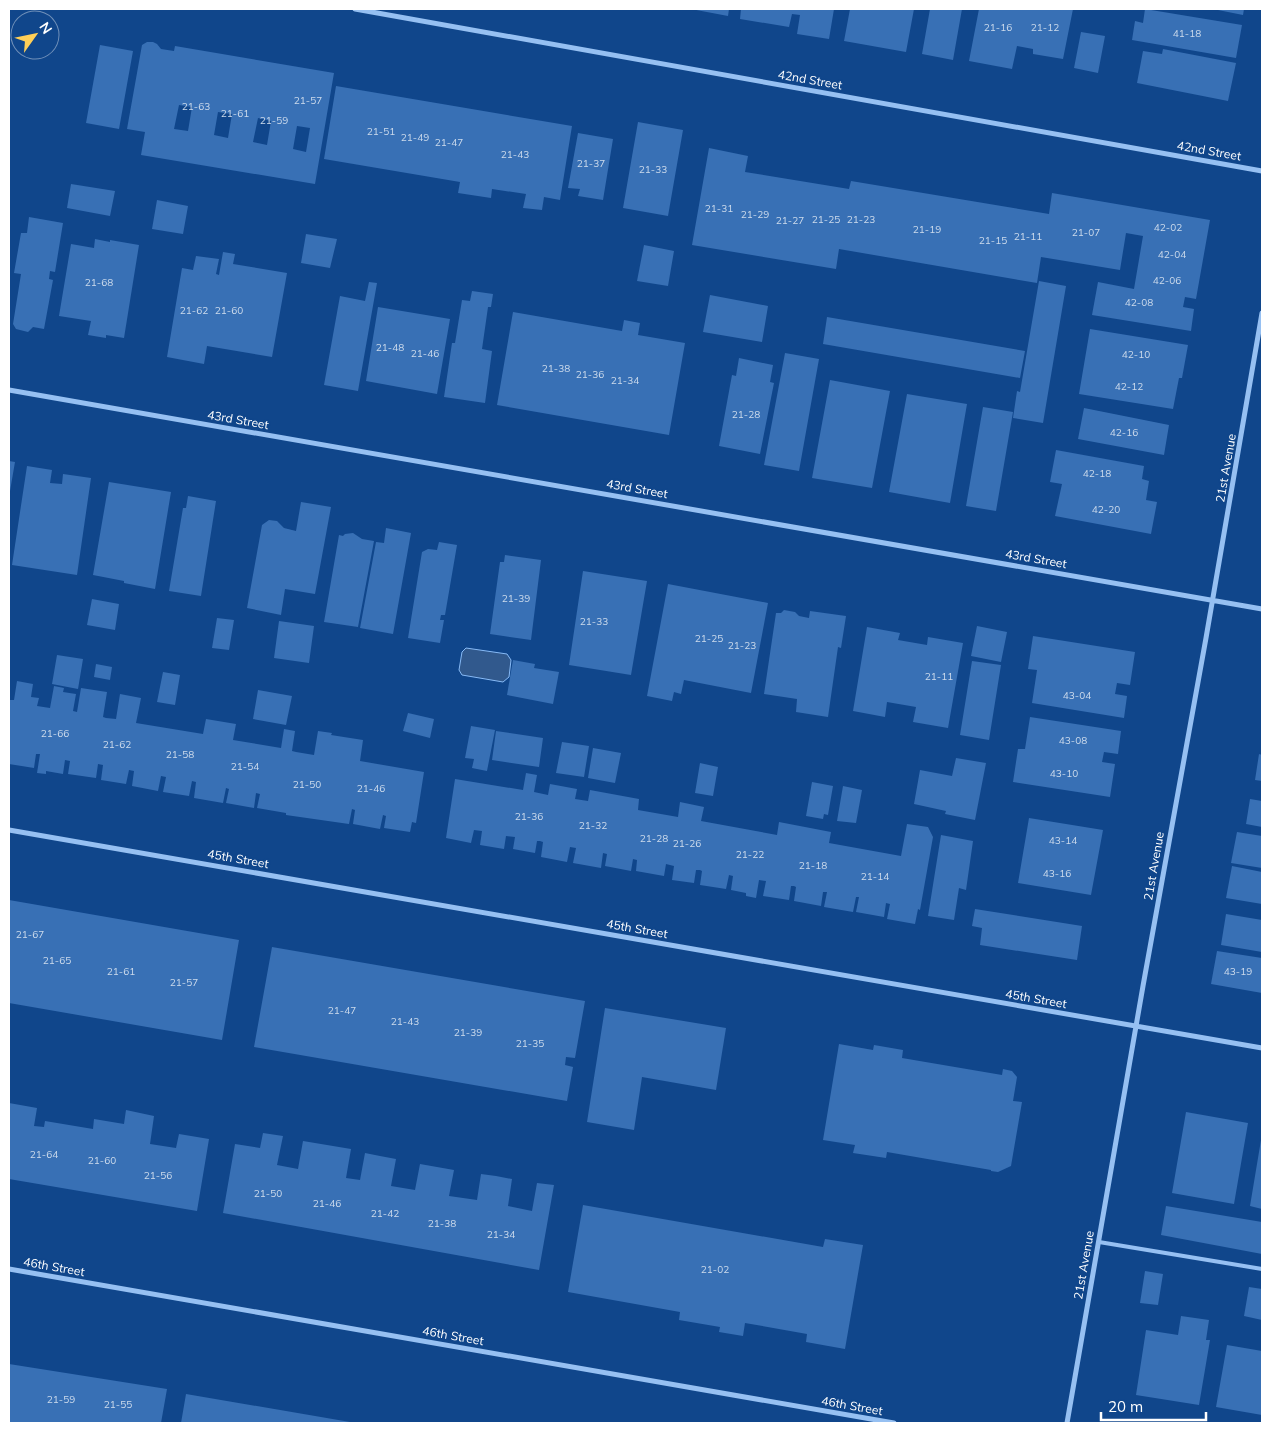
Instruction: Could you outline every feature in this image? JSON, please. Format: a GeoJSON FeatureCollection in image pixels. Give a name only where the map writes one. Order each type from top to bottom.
{"type":"FeatureCollection","features":[{"type":"Feature","properties":{"kind":"street","name":"42nd Street"},"geometry":{"type":"LineString","coordinates":[[355,9],[1262,171]]}},
{"type":"Feature","properties":{"kind":"street","name":"21st Avenue"},"geometry":{"type":"LineString","coordinates":[[1067,1423],[1262,313]]}},
{"type":"Feature","properties":{"kind":"street","name":"43rd Street"},"geometry":{"type":"LineString","coordinates":[[9,390],[1262,609]]}},
{"type":"Feature","properties":{"kind":"street","name":"45th Street"},"geometry":{"type":"LineString","coordinates":[[9,830],[1262,1048]]}},
{"type":"Feature","properties":{"kind":"street","name":"46th Street"},"geometry":{"type":"LineString","coordinates":[[9,1269],[894,1423]]}},
{"type":"Feature","properties":{"kind":"lane"},"geometry":{"type":"LineString","coordinates":[[1098,1242],[1262,1269]]}},
{"type":"Feature","properties":{"kind":"water"},"geometry":{"type":"Polygon","coordinates":[[[466,648],[507,654],[511,660],[509,677],[503,682],[462,675],[459,670],[462,652],[466,648]]]}},
{"type":"Feature","properties":{"kind":"building"},"geometry":{"type":"Polygon","coordinates":[[[691,9],[729,9],[728,16],[691,9]]]}},
{"type":"Feature","properties":{"kind":"building"},"geometry":{"type":"Polygon","coordinates":[[[741,9],[834,9],[829,39],[797,34],[800,15],[792,14],[789,27],[740,19],[741,9]]]}},
{"type":"Feature","properties":{"kind":"building"},"geometry":{"type":"Polygon","coordinates":[[[850,9],[914,9],[906,52],[844,41],[850,9]]]}},
{"type":"Feature","properties":{"kind":"building"},"geometry":{"type":"Polygon","coordinates":[[[930,9],[962,9],[953,60],[922,54],[930,9]]]}},
{"type":"Feature","properties":{"kind":"building"},"geometry":{"type":"Polygon","coordinates":[[[979,9],[1073,9],[1063,59],[1033,54],[1033,49],[1017,46],[1012,69],[969,61],[979,9]]]}},
{"type":"Feature","properties":{"kind":"building"},"geometry":{"type":"Polygon","coordinates":[[[1145,9],[1242,25],[1236,58],[1132,40],[1135,21],[1143,23],[1145,9]]]}},
{"type":"Feature","properties":{"kind":"building"},"geometry":{"type":"Polygon","coordinates":[[[1213,9],[1244,9],[1243,15],[1213,9]]]}},
{"type":"Feature","properties":{"kind":"building"},"geometry":{"type":"Polygon","coordinates":[[[1081,32],[1105,36],[1098,73],[1074,68],[1081,32]]]}},
{"type":"Feature","properties":{"kind":"building"},"geometry":{"type":"Polygon","coordinates":[[[147,42],[153,42],[161,49],[174,51],[175,46],[334,73],[315,184],[141,155],[145,132],[127,129],[142,45],[147,42]],[[179,105],[174,129],[188,131],[192,107],[179,105]],[[218,112],[214,135],[228,138],[232,114],[218,112]],[[258,118],[253,142],[267,145],[271,121],[258,118]],[[297,126],[293,149],[306,152],[310,128],[297,126]]]}},
{"type":"Feature","properties":{"kind":"building"},"geometry":{"type":"Polygon","coordinates":[[[100,45],[133,51],[119,129],[86,123],[100,45]]]}},
{"type":"Feature","properties":{"kind":"building"},"geometry":{"type":"Polygon","coordinates":[[[1163,49],[1236,63],[1228,101],[1137,83],[1143,51],[1162,54],[1163,49]]]}},
{"type":"Feature","properties":{"kind":"building"},"geometry":{"type":"Polygon","coordinates":[[[336,86],[572,126],[560,200],[544,197],[542,210],[523,208],[526,194],[492,189],[491,198],[458,193],[460,182],[324,159],[336,86]]]}},
{"type":"Feature","properties":{"kind":"building"},"geometry":{"type":"Polygon","coordinates":[[[638,122],[683,130],[668,216],[623,208],[638,122]]]}},
{"type":"Feature","properties":{"kind":"building"},"geometry":{"type":"Polygon","coordinates":[[[578,133],[613,139],[603,200],[578,196],[580,189],[568,188],[578,133]]]}},
{"type":"Feature","properties":{"kind":"building"},"geometry":{"type":"Polygon","coordinates":[[[709,148],[748,156],[745,172],[849,189],[851,181],[1049,214],[1052,193],[1210,220],[1196,299],[1185,297],[1183,307],[1194,309],[1191,331],[1092,315],[1098,282],[1134,289],[1143,236],[1126,233],[1120,270],[1041,257],[1037,283],[839,249],[836,269],[692,245],[709,148]]]}},
{"type":"Feature","properties":{"kind":"building"},"geometry":{"type":"Polygon","coordinates":[[[71,184],[115,191],[110,216],[67,208],[71,184]]]}},
{"type":"Feature","properties":{"kind":"building"},"geometry":{"type":"Polygon","coordinates":[[[157,200],[188,206],[183,234],[152,229],[157,200]]]}},
{"type":"Feature","properties":{"kind":"building"},"geometry":{"type":"Polygon","coordinates":[[[29,217],[63,223],[55,272],[50,271],[49,279],[53,280],[44,329],[33,327],[28,332],[16,329],[13,324],[21,274],[14,273],[21,233],[27,233],[29,217]]]}},
{"type":"Feature","properties":{"kind":"building"},"geometry":{"type":"Polygon","coordinates":[[[306,234],[337,239],[330,268],[301,263],[306,234]]]}},
{"type":"Feature","properties":{"kind":"building"},"geometry":{"type":"Polygon","coordinates":[[[95,239],[139,245],[124,338],[88,335],[91,321],[59,316],[71,244],[94,248],[95,239]]]}},
{"type":"Feature","properties":{"kind":"building"},"geometry":{"type":"Polygon","coordinates":[[[644,245],[674,251],[668,286],[637,281],[644,245]]]}},
{"type":"Feature","properties":{"kind":"building"},"geometry":{"type":"Polygon","coordinates":[[[223,252],[235,254],[233,264],[287,273],[272,357],[207,346],[204,364],[167,357],[182,268],[193,270],[196,256],[219,259],[216,274],[219,275],[223,252]]]}},
{"type":"Feature","properties":{"kind":"building"},"geometry":{"type":"Polygon","coordinates":[[[1039,281],[1066,286],[1043,423],[1013,418],[1017,391],[1020,392],[1039,281]]]}},
{"type":"Feature","properties":{"kind":"building"},"geometry":{"type":"Polygon","coordinates":[[[369,282],[377,283],[358,391],[324,385],[340,296],[365,301],[369,282]]]}},
{"type":"Feature","properties":{"kind":"building"},"geometry":{"type":"Polygon","coordinates":[[[472,291],[493,294],[491,307],[488,307],[482,349],[492,351],[485,403],[444,397],[452,343],[455,343],[462,300],[470,301],[472,291]]]}},
{"type":"Feature","properties":{"kind":"building"},"geometry":{"type":"Polygon","coordinates":[[[710,295],[768,306],[762,342],[703,332],[710,295]]]}},
{"type":"Feature","properties":{"kind":"building"},"geometry":{"type":"Polygon","coordinates":[[[378,307],[450,319],[437,394],[366,381],[378,307]]]}},
{"type":"Feature","properties":{"kind":"building"},"geometry":{"type":"Polygon","coordinates":[[[513,312],[622,331],[624,320],[640,323],[638,335],[685,343],[669,435],[497,405],[513,312]]]}},
{"type":"Feature","properties":{"kind":"building"},"geometry":{"type":"Polygon","coordinates":[[[827,317],[1025,351],[1020,378],[823,344],[827,317]]]}},
{"type":"Feature","properties":{"kind":"building"},"geometry":{"type":"Polygon","coordinates":[[[1090,329],[1188,345],[1182,378],[1179,378],[1173,409],[1079,394],[1090,329]]]}},
{"type":"Feature","properties":{"kind":"building"},"geometry":{"type":"Polygon","coordinates":[[[785,353],[819,359],[799,471],[764,465],[785,353]]]}},
{"type":"Feature","properties":{"kind":"building"},"geometry":{"type":"Polygon","coordinates":[[[739,358],[773,365],[770,382],[774,383],[760,454],[719,446],[732,375],[736,376],[739,358]]]}},
{"type":"Feature","properties":{"kind":"building"},"geometry":{"type":"Polygon","coordinates":[[[830,380],[890,391],[872,488],[812,478],[830,380]]]}},
{"type":"Feature","properties":{"kind":"building"},"geometry":{"type":"Polygon","coordinates":[[[907,394],[967,404],[950,503],[889,492],[907,394]]]}},
{"type":"Feature","properties":{"kind":"building"},"geometry":{"type":"Polygon","coordinates":[[[983,407],[1013,412],[996,511],[966,506],[983,407]]]}},
{"type":"Feature","properties":{"kind":"building"},"geometry":{"type":"Polygon","coordinates":[[[1084,408],[1169,425],[1164,455],[1078,439],[1084,408]]]}},
{"type":"Feature","properties":{"kind":"building"},"geometry":{"type":"Polygon","coordinates":[[[1056,450],[1144,466],[1142,479],[1149,481],[1146,500],[1157,502],[1151,534],[1055,516],[1062,484],[1050,482],[1056,450]]]}},
{"type":"Feature","properties":{"kind":"building"},"geometry":{"type":"Polygon","coordinates":[[[9,461],[15,462],[10,491],[9,491],[9,461]]]}},
{"type":"Feature","properties":{"kind":"building"},"geometry":{"type":"Polygon","coordinates":[[[27,466],[52,470],[50,483],[62,484],[63,474],[91,478],[77,575],[12,565],[27,466]]]}},
{"type":"Feature","properties":{"kind":"building"},"geometry":{"type":"Polygon","coordinates":[[[109,482],[171,492],[155,589],[93,575],[109,482]]]}},
{"type":"Feature","properties":{"kind":"building"},"geometry":{"type":"Polygon","coordinates":[[[188,496],[216,501],[201,596],[169,591],[183,508],[186,508],[188,496]]]}},
{"type":"Feature","properties":{"kind":"building"},"geometry":{"type":"Polygon","coordinates":[[[301,502],[331,507],[315,594],[285,589],[281,615],[247,608],[262,525],[269,520],[277,521],[284,528],[296,531],[301,502]]]}},
{"type":"Feature","properties":{"kind":"building"},"geometry":{"type":"Polygon","coordinates":[[[386,528],[411,533],[393,634],[360,628],[376,542],[384,543],[386,528]]]}},
{"type":"Feature","properties":{"kind":"building"},"geometry":{"type":"Polygon","coordinates":[[[353,533],[362,539],[374,541],[358,627],[324,622],[339,535],[343,536],[353,533]]]}},
{"type":"Feature","properties":{"kind":"building"},"geometry":{"type":"Polygon","coordinates":[[[439,542],[457,545],[445,615],[441,615],[440,620],[444,620],[440,643],[408,638],[422,552],[428,549],[437,550],[439,542]]]}},
{"type":"Feature","properties":{"kind":"building"},"geometry":{"type":"Polygon","coordinates":[[[505,555],[541,560],[531,640],[490,634],[500,562],[504,562],[505,555]]]}},
{"type":"Feature","properties":{"kind":"building"},"geometry":{"type":"Polygon","coordinates":[[[583,571],[647,581],[631,675],[569,665],[583,571]]]}},
{"type":"Feature","properties":{"kind":"building"},"geometry":{"type":"Polygon","coordinates":[[[668,584],[768,603],[751,693],[684,680],[681,694],[674,692],[672,701],[647,696],[668,584]]]}},
{"type":"Feature","properties":{"kind":"building"},"geometry":{"type":"Polygon","coordinates":[[[92,599],[119,604],[115,630],[87,625],[92,599]]]}},
{"type":"Feature","properties":{"kind":"building"},"geometry":{"type":"Polygon","coordinates":[[[784,610],[809,618],[810,611],[846,616],[841,648],[838,647],[828,717],[796,712],[797,699],[764,694],[776,613],[781,613],[784,610]]]}},
{"type":"Feature","properties":{"kind":"building"},"geometry":{"type":"Polygon","coordinates":[[[217,618],[234,620],[229,650],[212,648],[217,618]]]}},
{"type":"Feature","properties":{"kind":"building"},"geometry":{"type":"Polygon","coordinates":[[[279,621],[314,626],[309,663],[274,658],[279,621]]]}},
{"type":"Feature","properties":{"kind":"building"},"geometry":{"type":"Polygon","coordinates":[[[977,626],[1007,632],[1001,662],[971,656],[977,626]]]}},
{"type":"Feature","properties":{"kind":"building"},"geometry":{"type":"Polygon","coordinates":[[[867,627],[900,633],[898,640],[927,645],[928,637],[963,643],[948,728],[913,722],[916,707],[887,702],[885,717],[853,711],[867,627]]]}},
{"type":"Feature","properties":{"kind":"building"},"geometry":{"type":"Polygon","coordinates":[[[1033,636],[1135,652],[1130,685],[1117,683],[1115,694],[1127,696],[1124,718],[1032,703],[1037,670],[1028,669],[1033,636]]]}},
{"type":"Feature","properties":{"kind":"building"},"geometry":{"type":"Polygon","coordinates":[[[57,655],[83,659],[78,689],[52,684],[57,655]]]}},
{"type":"Feature","properties":{"kind":"building"},"geometry":{"type":"Polygon","coordinates":[[[513,660],[535,664],[534,668],[559,672],[553,704],[507,695],[513,660]]]}},
{"type":"Feature","properties":{"kind":"building"},"geometry":{"type":"Polygon","coordinates":[[[972,661],[1001,665],[989,740],[960,735],[972,661]]]}},
{"type":"Feature","properties":{"kind":"building"},"geometry":{"type":"Polygon","coordinates":[[[96,664],[112,667],[110,680],[94,677],[96,664]]]}},
{"type":"Feature","properties":{"kind":"building"},"geometry":{"type":"Polygon","coordinates":[[[163,672],[180,675],[175,705],[157,702],[163,672]]]}},
{"type":"Feature","properties":{"kind":"building"},"geometry":{"type":"Polygon","coordinates":[[[17,681],[33,684],[31,697],[39,698],[37,706],[50,708],[54,686],[64,688],[63,692],[76,694],[73,711],[77,712],[81,688],[107,692],[103,717],[106,718],[116,719],[120,694],[141,698],[136,723],[203,734],[206,719],[236,724],[233,740],[281,748],[284,729],[295,731],[292,751],[296,752],[314,755],[318,731],[363,740],[360,761],[424,772],[416,823],[412,822],[410,832],[384,828],[386,816],[383,815],[380,829],[353,824],[355,810],[352,809],[349,824],[286,815],[286,813],[257,808],[260,794],[256,793],[254,808],[226,803],[229,789],[226,788],[223,803],[194,798],[196,782],[192,781],[189,796],[163,792],[166,777],[161,776],[158,791],[132,786],[134,771],[129,770],[126,784],[101,780],[103,765],[98,764],[96,778],[68,774],[70,761],[65,760],[63,774],[46,771],[46,774],[37,773],[40,754],[36,754],[34,768],[9,764],[9,700],[14,700],[17,681]]]}},
{"type":"Feature","properties":{"kind":"building"},"geometry":{"type":"Polygon","coordinates":[[[258,690],[292,696],[286,725],[253,719],[258,690]]]}},
{"type":"Feature","properties":{"kind":"building"},"geometry":{"type":"Polygon","coordinates":[[[408,713],[434,719],[430,738],[403,731],[408,713]]]}},
{"type":"Feature","properties":{"kind":"building"},"geometry":{"type":"Polygon","coordinates":[[[1030,717],[1121,731],[1118,754],[1104,752],[1102,762],[1115,764],[1110,797],[1013,782],[1018,749],[1025,749],[1030,717]]]}},
{"type":"Feature","properties":{"kind":"building"},"geometry":{"type":"Polygon","coordinates":[[[471,726],[495,730],[487,771],[472,768],[474,759],[465,758],[471,726]]]}},
{"type":"Feature","properties":{"kind":"building"},"geometry":{"type":"Polygon","coordinates":[[[496,731],[543,738],[539,767],[492,760],[496,731]]]}},
{"type":"Feature","properties":{"kind":"building"},"geometry":{"type":"Polygon","coordinates":[[[562,742],[589,746],[584,777],[556,773],[562,742]]]}},
{"type":"Feature","properties":{"kind":"building"},"geometry":{"type":"Polygon","coordinates":[[[593,748],[621,753],[615,783],[588,778],[593,748]]]}},
{"type":"Feature","properties":{"kind":"building"},"geometry":{"type":"Polygon","coordinates":[[[1259,754],[1262,755],[1262,781],[1255,780],[1259,754]]]}},
{"type":"Feature","properties":{"kind":"building"},"geometry":{"type":"Polygon","coordinates":[[[956,758],[986,763],[975,820],[945,814],[946,811],[914,804],[920,770],[952,776],[956,758]]]}},
{"type":"Feature","properties":{"kind":"building"},"geometry":{"type":"Polygon","coordinates":[[[700,763],[718,767],[713,796],[695,793],[700,763]]]}},
{"type":"Feature","properties":{"kind":"building"},"geometry":{"type":"Polygon","coordinates":[[[526,773],[537,775],[534,792],[548,795],[550,784],[577,789],[575,799],[588,801],[590,790],[639,799],[638,810],[678,817],[680,802],[704,807],[701,821],[777,835],[779,822],[831,832],[829,843],[901,856],[907,824],[928,827],[933,837],[920,910],[918,909],[915,924],[887,919],[890,904],[886,903],[884,917],[856,912],[859,897],[856,897],[853,912],[824,907],[827,892],[823,892],[821,906],[794,901],[796,887],[794,886],[791,886],[789,900],[763,896],[766,881],[759,880],[756,898],[746,896],[746,893],[731,890],[733,876],[729,875],[726,889],[700,885],[702,871],[700,870],[696,870],[694,883],[672,880],[674,866],[666,864],[664,876],[636,871],[637,860],[633,859],[631,871],[605,866],[607,854],[603,853],[601,868],[573,863],[576,848],[570,847],[567,862],[541,857],[543,842],[540,841],[537,841],[535,853],[513,849],[515,837],[506,836],[504,849],[480,845],[482,831],[474,830],[471,843],[446,838],[455,779],[523,790],[526,773]]]}},
{"type":"Feature","properties":{"kind":"building"},"geometry":{"type":"Polygon","coordinates":[[[812,782],[833,786],[828,815],[824,814],[823,819],[806,816],[812,782]]]}},
{"type":"Feature","properties":{"kind":"building"},"geometry":{"type":"Polygon","coordinates":[[[843,786],[862,790],[856,823],[837,821],[843,786]]]}},
{"type":"Feature","properties":{"kind":"building"},"geometry":{"type":"Polygon","coordinates":[[[1250,799],[1262,801],[1262,827],[1246,824],[1250,799]]]}},
{"type":"Feature","properties":{"kind":"building"},"geometry":{"type":"Polygon","coordinates":[[[1029,818],[1103,830],[1091,895],[1018,883],[1029,818]]]}},
{"type":"Feature","properties":{"kind":"building"},"geometry":{"type":"Polygon","coordinates":[[[1237,832],[1262,836],[1262,868],[1231,863],[1237,832]]]}},
{"type":"Feature","properties":{"kind":"building"},"geometry":{"type":"Polygon","coordinates":[[[941,835],[973,841],[966,890],[959,888],[954,920],[928,916],[941,835]]]}},
{"type":"Feature","properties":{"kind":"building"},"geometry":{"type":"Polygon","coordinates":[[[1232,866],[1262,872],[1262,904],[1226,898],[1232,866]]]}},
{"type":"Feature","properties":{"kind":"building"},"geometry":{"type":"Polygon","coordinates":[[[9,900],[239,940],[222,1040],[9,1003],[9,900]]]}},
{"type":"Feature","properties":{"kind":"building"},"geometry":{"type":"Polygon","coordinates":[[[975,909],[1082,926],[1077,960],[980,945],[982,928],[972,926],[975,909]]]}},
{"type":"Feature","properties":{"kind":"building"},"geometry":{"type":"Polygon","coordinates":[[[1226,914],[1262,920],[1262,952],[1221,945],[1226,914]]]}},
{"type":"Feature","properties":{"kind":"building"},"geometry":{"type":"Polygon","coordinates":[[[272,947],[585,1001],[575,1058],[566,1057],[565,1065],[573,1067],[567,1101],[254,1047],[272,947]]]}},
{"type":"Feature","properties":{"kind":"building"},"geometry":{"type":"Polygon","coordinates":[[[1217,951],[1262,958],[1262,993],[1211,984],[1217,951]]]}},
{"type":"Feature","properties":{"kind":"building"},"geometry":{"type":"Polygon","coordinates":[[[605,1008],[726,1028],[716,1090],[642,1077],[634,1130],[587,1122],[605,1008]]]}},
{"type":"Feature","properties":{"kind":"building"},"geometry":{"type":"Polygon","coordinates":[[[839,1044],[873,1050],[874,1045],[903,1050],[902,1058],[1002,1075],[1003,1069],[1012,1071],[1017,1077],[1013,1101],[1022,1102],[1011,1166],[998,1172],[887,1152],[886,1158],[853,1153],[855,1145],[823,1140],[839,1044]]]}},
{"type":"Feature","properties":{"kind":"building"},"geometry":{"type":"Polygon","coordinates":[[[9,1103],[37,1108],[34,1126],[44,1127],[45,1121],[93,1129],[94,1119],[124,1124],[126,1110],[154,1116],[150,1144],[176,1148],[179,1134],[209,1139],[197,1211],[9,1179],[9,1103]]]}},
{"type":"Feature","properties":{"kind":"building"},"geometry":{"type":"Polygon","coordinates":[[[1186,1112],[1248,1123],[1234,1204],[1172,1193],[1186,1112]]]}},
{"type":"Feature","properties":{"kind":"building"},"geometry":{"type":"Polygon","coordinates":[[[263,1133],[283,1136],[277,1165],[298,1169],[303,1141],[351,1149],[346,1178],[360,1180],[365,1153],[396,1159],[391,1186],[415,1190],[420,1164],[454,1170],[449,1196],[477,1200],[481,1174],[496,1176],[512,1179],[508,1206],[532,1211],[537,1183],[554,1185],[539,1270],[223,1213],[235,1144],[260,1148],[263,1133]]]}},
{"type":"Feature","properties":{"kind":"building"},"geometry":{"type":"Polygon","coordinates":[[[1262,1140],[1262,1209],[1250,1206],[1262,1140]]]}},
{"type":"Feature","properties":{"kind":"building"},"geometry":{"type":"Polygon","coordinates":[[[583,1205],[823,1247],[825,1239],[863,1245],[845,1349],[806,1342],[807,1334],[745,1323],[743,1336],[719,1332],[720,1327],[679,1320],[680,1312],[568,1292],[583,1205]]]}},
{"type":"Feature","properties":{"kind":"building"},"geometry":{"type":"Polygon","coordinates":[[[1166,1206],[1262,1222],[1262,1254],[1161,1235],[1166,1206]]]}},
{"type":"Feature","properties":{"kind":"building"},"geometry":{"type":"Polygon","coordinates":[[[1145,1271],[1163,1274],[1158,1305],[1140,1303],[1145,1271]]]}},
{"type":"Feature","properties":{"kind":"building"},"geometry":{"type":"Polygon","coordinates":[[[1249,1287],[1262,1289],[1262,1320],[1244,1316],[1249,1287]]]}},
{"type":"Feature","properties":{"kind":"building"},"geometry":{"type":"Polygon","coordinates":[[[1181,1316],[1209,1320],[1206,1340],[1210,1340],[1199,1405],[1136,1395],[1146,1330],[1178,1335],[1181,1316]]]}},
{"type":"Feature","properties":{"kind":"building"},"geometry":{"type":"Polygon","coordinates":[[[1227,1345],[1262,1351],[1262,1415],[1216,1407],[1227,1345]]]}},
{"type":"Feature","properties":{"kind":"building"},"geometry":{"type":"Polygon","coordinates":[[[9,1364],[167,1389],[161,1423],[9,1423],[9,1364]]]}},
{"type":"Feature","properties":{"kind":"building"},"geometry":{"type":"Polygon","coordinates":[[[186,1394],[350,1422],[350,1423],[181,1423],[186,1394]]]}}]}
